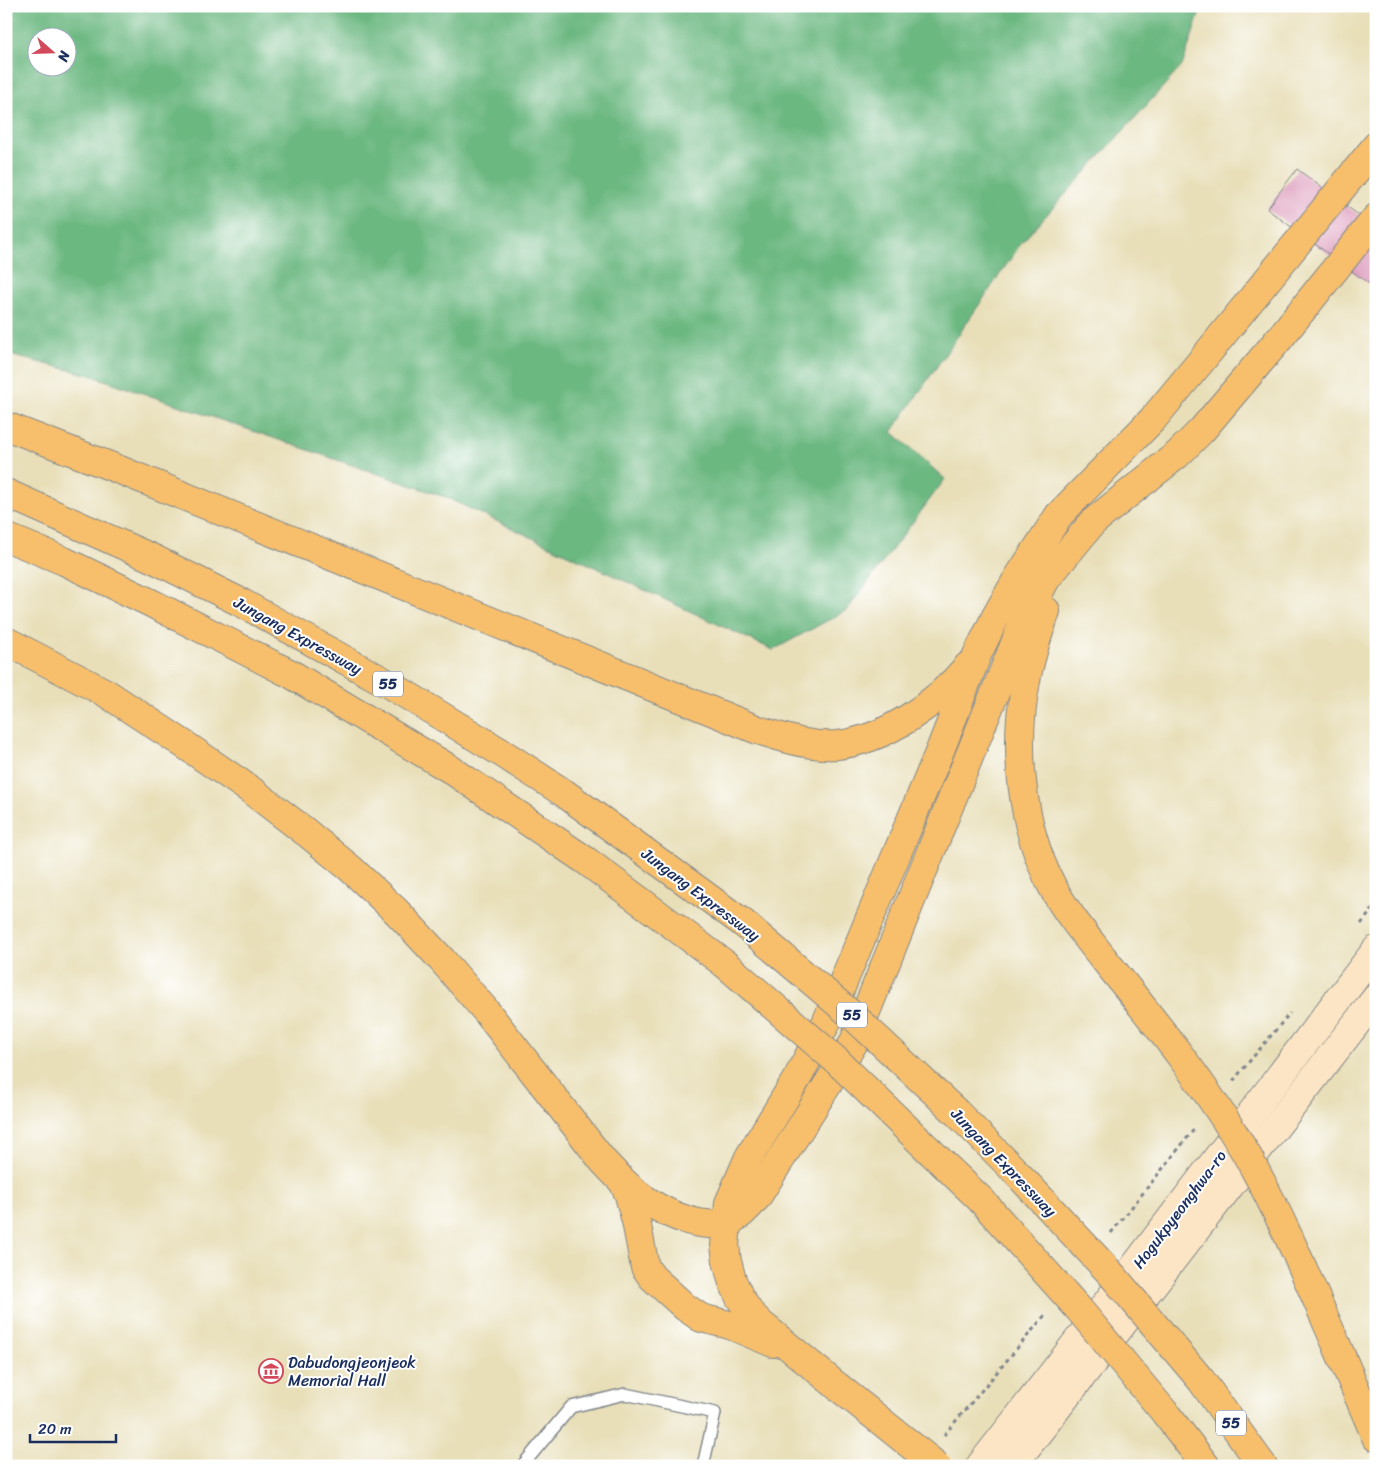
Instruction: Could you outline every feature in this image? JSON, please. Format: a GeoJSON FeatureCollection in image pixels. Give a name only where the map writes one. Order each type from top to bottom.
{"type":"FeatureCollection","features":[{"type":"Feature","properties":{"kind":"highway"},"geometry":{"type":"LineString","coordinates":[[937,1466],[805,1361],[760,1324],[750,1313],[740,1298],[732,1280],[727,1261],[725,1245],[730,1203],[760,1136],[799,1075],[826,1023],[941,748],[977,655],[1016,581],[1059,515],[1153,418],[1376,146]]}},
{"type":"Feature","properties":{"kind":"highway"},"geometry":{"type":"LineString","coordinates":[[6,641],[106,693],[185,744],[260,797],[352,869],[397,912],[442,960],[486,1011],[603,1161],[623,1182],[645,1199],[667,1212],[696,1223],[727,1222],[735,1218],[757,1197],[853,1044],[1026,616],[1046,579],[1092,522],[1178,454],[1202,430],[1279,339],[1376,218]]}},
{"type":"Feature","properties":{"kind":"highway"},"geometry":{"type":"LineString","coordinates":[[6,426],[115,468],[758,730],[793,741],[836,745],[860,741],[881,734],[899,724],[947,688],[960,676],[977,655]]}},
{"type":"Feature","properties":{"kind":"highway","name":"Jungang Expressway"},"geometry":{"type":"LineString","coordinates":[[6,493],[154,559],[242,602],[392,686],[564,793],[743,923],[853,1016],[957,1113],[1014,1170],[1113,1276],[1201,1380],[1263,1466]]}},
{"type":"Feature","properties":{"kind":"highway","name":"55"},"geometry":{"type":"LineString","coordinates":[[6,537],[64,561],[291,674],[450,769],[585,860],[725,964],[838,1062],[981,1200],[1077,1307],[1166,1414],[1206,1466]]}},
{"type":"Feature","properties":{"kind":"highway"},"geometry":{"type":"LineString","coordinates":[[1069,550],[1053,589],[1038,634],[1026,680],[1020,719],[1021,760],[1028,819],[1042,865],[1066,910],[1168,1039],[1227,1123],[1248,1157],[1290,1239],[1376,1438]]}},
{"type":"Feature","properties":{"kind":"highway"},"geometry":{"type":"LineString","coordinates":[[623,1182],[636,1221],[645,1267],[662,1288],[701,1318],[750,1332],[779,1345],[805,1361]]}},
{"type":"Feature","properties":{"kind":"main road","name":"Hogukpyeonghwa-ro"},"geometry":{"type":"LineString","coordinates":[[980,1466],[1376,950]]}},
{"type":"Feature","properties":{"kind":"main road","name":"Hogukpyeonghwa-ro"},"geometry":{"type":"LineString","coordinates":[[1012,1466],[1376,998]]}},
{"type":"Feature","properties":{"kind":"lane"},"geometry":{"type":"LineString","coordinates":[[522,1466],[571,1407],[624,1394],[715,1413],[703,1466]]}},
{"type":"Feature","properties":{"kind":"path"},"geometry":{"type":"LineString","coordinates":[[1359,927],[1376,905]]}},
{"type":"Feature","properties":{"kind":"path"},"geometry":{"type":"LineString","coordinates":[[1230,1085],[1292,1009]]}},
{"type":"Feature","properties":{"kind":"path"},"geometry":{"type":"LineString","coordinates":[[1106,1239],[1199,1124]]}},
{"type":"Feature","properties":{"kind":"path"},"geometry":{"type":"LineString","coordinates":[[943,1436],[1050,1308]]}},
{"type":"Feature","properties":{"kind":"green space"},"geometry":{"type":"Polygon","coordinates":[[[6,6],[1202,6],[1182,66],[1022,242],[892,432],[945,479],[847,610],[773,650],[445,497],[90,375],[6,354],[6,6]]]}},
{"type":"Feature","properties":{"kind":"building"},"geometry":{"type":"Polygon","coordinates":[[[1297,169],[1376,228],[1376,279],[1371,285],[1267,209],[1297,169]]]}},
{"type":"Feature","properties":{"kind":"place","name":"Dabudongjeonjeok Memorial Hall"},"geometry":{"type":"Point","coordinates":[271,1371]}}]}
